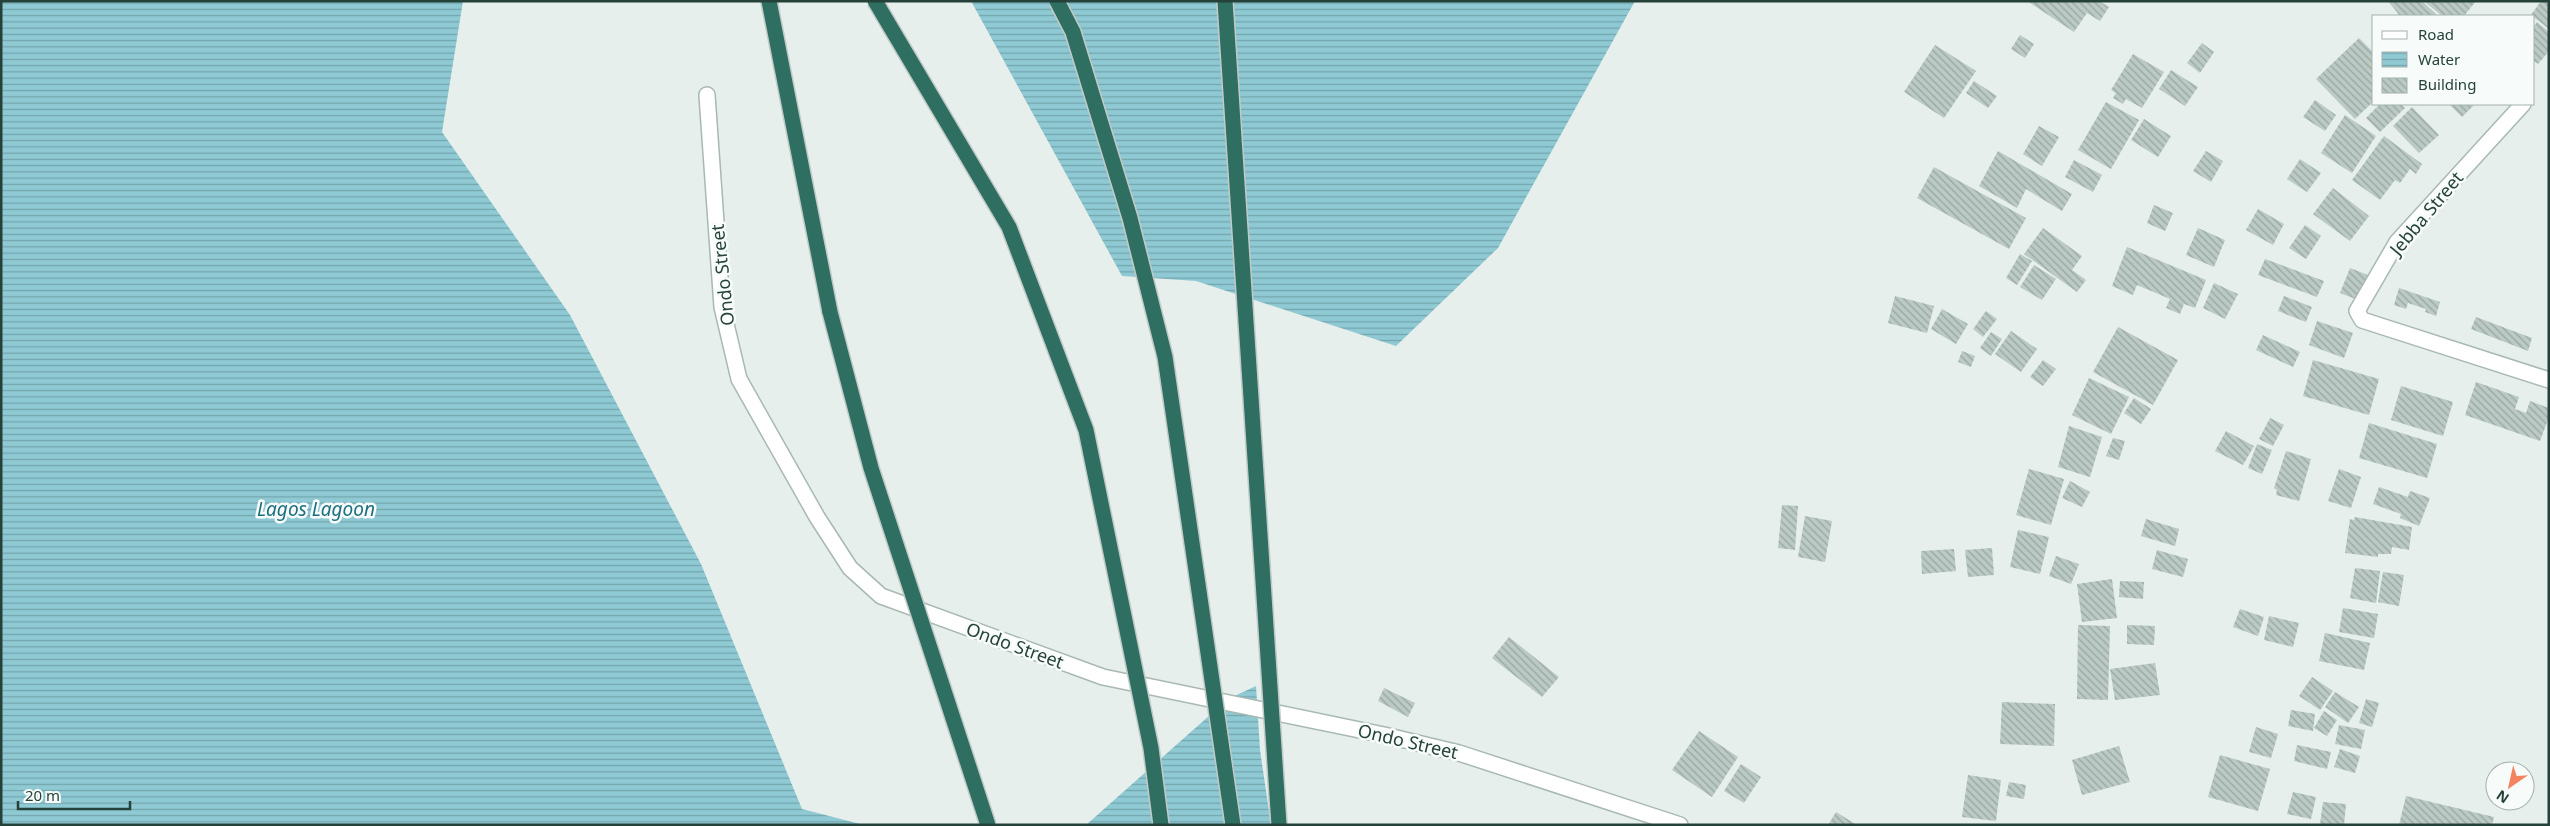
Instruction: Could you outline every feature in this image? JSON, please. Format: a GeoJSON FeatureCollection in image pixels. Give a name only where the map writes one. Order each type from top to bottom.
{"type":"FeatureCollection","features":[{"type":"Feature","properties":{"kind":"highway"},"geometry":{"type":"LineString","coordinates":[[769,1],[830,312],[871,468],[988,825]]}},
{"type":"Feature","properties":{"kind":"highway"},"geometry":{"type":"LineString","coordinates":[[875,1],[1009,226],[1086,430],[1151,748],[1161,825]]}},
{"type":"Feature","properties":{"kind":"highway"},"geometry":{"type":"LineString","coordinates":[[1057,1],[1073,32],[1130,218],[1165,357],[1233,825]]}},
{"type":"Feature","properties":{"kind":"highway"},"geometry":{"type":"LineString","coordinates":[[1225,1],[1279,825]]}},
{"type":"Feature","properties":{"kind":"street","name":"Ondo Street"},"geometry":{"type":"LineString","coordinates":[[708,95],[722,307],[739,378],[817,517],[850,568],[881,596],[1102,677],[1384,735],[1459,753],[1680,825]]}},
{"type":"Feature","properties":{"kind":"street","name":"Jebba Street"},"geometry":{"type":"LineString","coordinates":[[2522,105],[2397,242],[2357,310],[2362,320],[2549,380]]}},
{"type":"Feature","properties":{"kind":"water","name":"Lagos Lagoon"},"geometry":{"type":"Polygon","coordinates":[[[1,1],[463,1],[442,132],[570,315],[701,564],[802,809],[864,825],[1,825],[1,1]]]}},
{"type":"Feature","properties":{"kind":"water"},"geometry":{"type":"Polygon","coordinates":[[[971,1],[1635,1],[1498,248],[1396,346],[1196,281],[1122,276],[971,1]]]}},
{"type":"Feature","properties":{"kind":"water"},"geometry":{"type":"Polygon","coordinates":[[[1256,686],[1260,750],[1271,825],[1086,825],[1228,699],[1256,686]]]}},
{"type":"Feature","properties":{"kind":"building"},"geometry":{"type":"Polygon","coordinates":[[[2027,1],[2099,1],[2109,7],[2100,21],[2087,13],[2074,32],[2027,1]]]}},
{"type":"Feature","properties":{"kind":"building"},"geometry":{"type":"Polygon","coordinates":[[[2388,1],[2422,1],[2437,15],[2399,15],[2388,1]]]}},
{"type":"Feature","properties":{"kind":"building"},"geometry":{"type":"Polygon","coordinates":[[[2424,1],[2476,1],[2465,15],[2441,15],[2424,1]]]}},
{"type":"Feature","properties":{"kind":"building"},"geometry":{"type":"Polygon","coordinates":[[[2541,1],[2549,1],[2549,29],[2535,18],[2535,15],[2531,15],[2541,1]]]}},
{"type":"Feature","properties":{"kind":"building"},"geometry":{"type":"Polygon","coordinates":[[[2537,22],[2549,32],[2549,51],[2538,64],[2535,62],[2535,25],[2537,22]]]}},
{"type":"Feature","properties":{"kind":"building"},"geometry":{"type":"Polygon","coordinates":[[[2020,35],[2034,44],[2025,58],[2011,49],[2020,35]]]}},
{"type":"Feature","properties":{"kind":"building"},"geometry":{"type":"Polygon","coordinates":[[[2359,38],[2372,51],[2372,103],[2355,119],[2316,79],[2359,38]]]}},
{"type":"Feature","properties":{"kind":"building"},"geometry":{"type":"Polygon","coordinates":[[[2202,43],[2214,52],[2200,73],[2187,63],[2202,43]]]}},
{"type":"Feature","properties":{"kind":"building"},"geometry":{"type":"Polygon","coordinates":[[[1935,45],[1976,71],[1944,118],[1904,92],[1935,45]]]}},
{"type":"Feature","properties":{"kind":"building"},"geometry":{"type":"Polygon","coordinates":[[[2133,54],[2164,72],[2142,108],[2126,99],[2123,104],[2113,98],[2116,93],[2111,90],[2133,54]]]}},
{"type":"Feature","properties":{"kind":"building"},"geometry":{"type":"Polygon","coordinates":[[[2171,70],[2198,87],[2185,106],[2159,89],[2171,70]]]}},
{"type":"Feature","properties":{"kind":"building"},"geometry":{"type":"Polygon","coordinates":[[[1974,81],[1997,96],[1988,108],[1966,93],[1974,81]]]}},
{"type":"Feature","properties":{"kind":"building"},"geometry":{"type":"Polygon","coordinates":[[[2315,100],[2336,115],[2325,131],[2303,117],[2315,100]]]}},
{"type":"Feature","properties":{"kind":"building"},"geometry":{"type":"Polygon","coordinates":[[[2106,102],[2139,120],[2111,169],[2078,150],[2106,102]]]}},
{"type":"Feature","properties":{"kind":"building"},"geometry":{"type":"Polygon","coordinates":[[[2379,105],[2402,105],[2405,108],[2380,132],[2366,118],[2379,105]]]}},
{"type":"Feature","properties":{"kind":"building"},"geometry":{"type":"Polygon","coordinates":[[[2450,105],[2474,105],[2462,117],[2450,105]]]}},
{"type":"Feature","properties":{"kind":"building"},"geometry":{"type":"Polygon","coordinates":[[[2412,107],[2439,135],[2419,153],[2393,126],[2412,107]]]}},
{"type":"Feature","properties":{"kind":"building"},"geometry":{"type":"Polygon","coordinates":[[[2345,115],[2376,136],[2352,173],[2321,153],[2345,115]]]}},
{"type":"Feature","properties":{"kind":"building"},"geometry":{"type":"Polygon","coordinates":[[[2144,119],[2171,136],[2158,157],[2131,140],[2144,119]]]}},
{"type":"Feature","properties":{"kind":"building"},"geometry":{"type":"Polygon","coordinates":[[[2039,126],[2059,137],[2042,166],[2023,154],[2039,126]]]}},
{"type":"Feature","properties":{"kind":"building"},"geometry":{"type":"Polygon","coordinates":[[[2384,136],[2422,164],[2416,174],[2410,169],[2400,183],[2395,180],[2380,200],[2352,180],[2384,136]]]}},
{"type":"Feature","properties":{"kind":"building"},"geometry":{"type":"Polygon","coordinates":[[[1998,151],[2072,194],[2062,211],[2026,189],[2017,208],[1979,186],[1998,151]]]}},
{"type":"Feature","properties":{"kind":"building"},"geometry":{"type":"Polygon","coordinates":[[[2206,151],[2223,161],[2211,182],[2193,171],[2206,151]]]}},
{"type":"Feature","properties":{"kind":"building"},"geometry":{"type":"Polygon","coordinates":[[[2300,159],[2321,173],[2307,192],[2287,179],[2300,159]]]}},
{"type":"Feature","properties":{"kind":"building"},"geometry":{"type":"Polygon","coordinates":[[[2074,160],[2102,175],[2093,192],[2065,177],[2074,160]]]}},
{"type":"Feature","properties":{"kind":"building"},"geometry":{"type":"Polygon","coordinates":[[[1934,167],[2026,218],[2009,249],[1917,198],[1934,167]]]}},
{"type":"Feature","properties":{"kind":"building"},"geometry":{"type":"Polygon","coordinates":[[[2333,188],[2369,216],[2350,241],[2313,214],[2333,188]]]}},
{"type":"Feature","properties":{"kind":"building"},"geometry":{"type":"Polygon","coordinates":[[[2154,205],[2173,213],[2165,231],[2147,223],[2154,205]]]}},
{"type":"Feature","properties":{"kind":"building"},"geometry":{"type":"Polygon","coordinates":[[[2258,209],[2284,224],[2273,245],[2246,230],[2258,209]]]}},
{"type":"Feature","properties":{"kind":"building"},"geometry":{"type":"Polygon","coordinates":[[[2305,225],[2321,236],[2306,259],[2289,248],[2305,225]]]}},
{"type":"Feature","properties":{"kind":"building"},"geometry":{"type":"Polygon","coordinates":[[[2043,228],[2082,256],[2072,270],[2086,280],[2077,292],[2024,254],[2043,228]]]}},
{"type":"Feature","properties":{"kind":"building"},"geometry":{"type":"Polygon","coordinates":[[[2198,228],[2225,240],[2214,267],[2186,255],[2198,228]]]}},
{"type":"Feature","properties":{"kind":"building"},"geometry":{"type":"Polygon","coordinates":[[[2127,247],[2206,280],[2195,308],[2184,304],[2180,314],[2166,308],[2170,299],[2137,285],[2133,295],[2112,286],[2127,247]]]}},
{"type":"Feature","properties":{"kind":"building"},"geometry":{"type":"Polygon","coordinates":[[[2020,254],[2032,261],[2017,285],[2006,278],[2020,254]]]}},
{"type":"Feature","properties":{"kind":"building"},"geometry":{"type":"Polygon","coordinates":[[[2265,259],[2324,281],[2317,297],[2258,275],[2265,259]]]}},
{"type":"Feature","properties":{"kind":"building"},"geometry":{"type":"Polygon","coordinates":[[[2034,265],[2056,279],[2042,300],[2020,287],[2034,265]]]}},
{"type":"Feature","properties":{"kind":"building"},"geometry":{"type":"Polygon","coordinates":[[[2350,268],[2368,275],[2358,300],[2340,293],[2350,268]]]}},
{"type":"Feature","properties":{"kind":"building"},"geometry":{"type":"Polygon","coordinates":[[[2214,283],[2238,294],[2225,319],[2203,308],[2214,283]]]}},
{"type":"Feature","properties":{"kind":"building"},"geometry":{"type":"Polygon","coordinates":[[[2399,288],[2440,302],[2436,316],[2425,312],[2426,309],[2408,303],[2406,309],[2394,305],[2399,288]]]}},
{"type":"Feature","properties":{"kind":"building"},"geometry":{"type":"Polygon","coordinates":[[[1895,296],[1934,306],[1927,333],[1888,323],[1895,296]]]}},
{"type":"Feature","properties":{"kind":"building"},"geometry":{"type":"Polygon","coordinates":[[[2284,296],[2312,307],[2306,322],[2278,311],[2284,296]]]}},
{"type":"Feature","properties":{"kind":"building"},"geometry":{"type":"Polygon","coordinates":[[[1942,309],[1968,324],[1956,344],[1931,329],[1942,309]]]}},
{"type":"Feature","properties":{"kind":"building"},"geometry":{"type":"Polygon","coordinates":[[[1986,311],[1997,319],[1983,337],[1973,329],[1986,311]]]}},
{"type":"Feature","properties":{"kind":"building"},"geometry":{"type":"Polygon","coordinates":[[[2476,317],[2532,338],[2528,351],[2471,329],[2476,317]]]}},
{"type":"Feature","properties":{"kind":"building"},"geometry":{"type":"Polygon","coordinates":[[[2317,321],[2353,333],[2344,358],[2309,345],[2317,321]]]}},
{"type":"Feature","properties":{"kind":"building"},"geometry":{"type":"Polygon","coordinates":[[[2118,327],[2178,360],[2153,405],[2093,372],[2118,327]]]}},
{"type":"Feature","properties":{"kind":"building"},"geometry":{"type":"Polygon","coordinates":[[[2011,331],[2037,349],[2021,372],[1995,354],[2011,331]]]}},
{"type":"Feature","properties":{"kind":"building"},"geometry":{"type":"Polygon","coordinates":[[[1991,332],[2002,339],[1991,356],[1980,348],[1991,332]]]}},
{"type":"Feature","properties":{"kind":"building"},"geometry":{"type":"Polygon","coordinates":[[[2263,335],[2300,352],[2293,367],[2256,350],[2263,335]]]}},
{"type":"Feature","properties":{"kind":"building"},"geometry":{"type":"Polygon","coordinates":[[[1962,351],[1975,356],[1971,367],[1958,362],[1962,351]]]}},
{"type":"Feature","properties":{"kind":"building"},"geometry":{"type":"Polygon","coordinates":[[[2043,360],[2056,369],[2043,386],[2030,377],[2043,360]]]}},
{"type":"Feature","properties":{"kind":"building"},"geometry":{"type":"Polygon","coordinates":[[[2313,360],[2379,379],[2369,415],[2303,396],[2313,360]]]}},
{"type":"Feature","properties":{"kind":"building"},"geometry":{"type":"Polygon","coordinates":[[[2089,378],[2129,397],[2111,434],[2072,415],[2089,378]]]}},
{"type":"Feature","properties":{"kind":"building"},"geometry":{"type":"Polygon","coordinates":[[[2476,382],[2519,397],[2515,409],[2526,413],[2530,401],[2549,408],[2549,417],[2540,441],[2465,415],[2476,382]]]}},
{"type":"Feature","properties":{"kind":"building"},"geometry":{"type":"Polygon","coordinates":[[[2401,386],[2453,402],[2443,436],[2391,420],[2401,386]]]}},
{"type":"Feature","properties":{"kind":"building"},"geometry":{"type":"Polygon","coordinates":[[[2134,398],[2151,409],[2141,424],[2124,413],[2134,398]]]}},
{"type":"Feature","properties":{"kind":"building"},"geometry":{"type":"Polygon","coordinates":[[[2270,418],[2284,425],[2273,446],[2259,439],[2270,418]]]}},
{"type":"Feature","properties":{"kind":"building"},"geometry":{"type":"Polygon","coordinates":[[[2369,423],[2437,444],[2427,478],[2359,458],[2369,423]]]}},
{"type":"Feature","properties":{"kind":"building"},"geometry":{"type":"Polygon","coordinates":[[[2069,426],[2102,437],[2090,477],[2058,467],[2069,426]]]}},
{"type":"Feature","properties":{"kind":"building"},"geometry":{"type":"Polygon","coordinates":[[[2226,431],[2254,446],[2243,465],[2215,451],[2226,431]]]}},
{"type":"Feature","properties":{"kind":"building"},"geometry":{"type":"Polygon","coordinates":[[[2113,438],[2125,441],[2119,460],[2106,456],[2113,438]]]}},
{"type":"Feature","properties":{"kind":"building"},"geometry":{"type":"Polygon","coordinates":[[[2257,444],[2272,450],[2262,474],[2248,468],[2257,444]]]}},
{"type":"Feature","properties":{"kind":"building"},"geometry":{"type":"Polygon","coordinates":[[[2286,451],[2311,459],[2299,501],[2276,495],[2277,490],[2274,488],[2286,451]]]}},
{"type":"Feature","properties":{"kind":"building"},"geometry":{"type":"Polygon","coordinates":[[[2029,469],[2064,479],[2051,525],[2016,515],[2029,469]]]}},
{"type":"Feature","properties":{"kind":"building"},"geometry":{"type":"Polygon","coordinates":[[[2339,469],[2361,477],[2351,508],[2328,501],[2339,469]]]}},
{"type":"Feature","properties":{"kind":"building"},"geometry":{"type":"Polygon","coordinates":[[[2070,481],[2090,492],[2082,507],[2062,498],[2070,481]]]}},
{"type":"Feature","properties":{"kind":"building"},"geometry":{"type":"Polygon","coordinates":[[[2379,487],[2408,497],[2410,491],[2430,498],[2419,526],[2400,518],[2401,514],[2373,504],[2379,487]]]}},
{"type":"Feature","properties":{"kind":"building"},"geometry":{"type":"Polygon","coordinates":[[[1782,505],[1798,506],[1795,550],[1778,548],[1782,505]]]}},
{"type":"Feature","properties":{"kind":"building"},"geometry":{"type":"Polygon","coordinates":[[[1805,516],[1832,521],[1825,562],[1798,557],[1805,516]]]}},
{"type":"Feature","properties":{"kind":"building"},"geometry":{"type":"Polygon","coordinates":[[[2355,517],[2412,527],[2409,550],[2392,547],[2391,554],[2378,554],[2378,557],[2345,553],[2350,519],[2354,520],[2355,517]]]}},
{"type":"Feature","properties":{"kind":"building"},"geometry":{"type":"Polygon","coordinates":[[[2146,519],[2179,529],[2175,546],[2141,536],[2146,519]]]}},
{"type":"Feature","properties":{"kind":"building"},"geometry":{"type":"Polygon","coordinates":[[[2018,530],[2049,537],[2040,574],[2010,567],[2018,530]]]}},
{"type":"Feature","properties":{"kind":"building"},"geometry":{"type":"Polygon","coordinates":[[[1992,548],[1994,575],[1968,577],[1965,550],[1992,548]]]}},
{"type":"Feature","properties":{"kind":"building"},"geometry":{"type":"Polygon","coordinates":[[[1954,549],[1956,571],[1922,574],[1921,551],[1954,549]]]}},
{"type":"Feature","properties":{"kind":"building"},"geometry":{"type":"Polygon","coordinates":[[[2157,550],[2188,559],[2183,577],[2152,569],[2157,550]]]}},
{"type":"Feature","properties":{"kind":"building"},"geometry":{"type":"Polygon","coordinates":[[[2056,556],[2079,564],[2071,584],[2049,576],[2056,556]]]}},
{"type":"Feature","properties":{"kind":"building"},"geometry":{"type":"Polygon","coordinates":[[[2355,568],[2380,571],[2376,603],[2350,598],[2355,568]]]}},
{"type":"Feature","properties":{"kind":"building"},"geometry":{"type":"Polygon","coordinates":[[[2383,572],[2404,575],[2399,606],[2378,602],[2383,572]]]}},
{"type":"Feature","properties":{"kind":"building"},"geometry":{"type":"Polygon","coordinates":[[[2112,579],[2117,618],[2082,622],[2077,584],[2112,579]]]}},
{"type":"Feature","properties":{"kind":"building"},"geometry":{"type":"Polygon","coordinates":[[[2120,581],[2144,582],[2143,599],[2119,597],[2120,581]]]}},
{"type":"Feature","properties":{"kind":"building"},"geometry":{"type":"Polygon","coordinates":[[[2343,608],[2378,614],[2374,638],[2339,632],[2343,608]]]}},
{"type":"Feature","properties":{"kind":"building"},"geometry":{"type":"Polygon","coordinates":[[[2240,609],[2264,617],[2258,636],[2233,627],[2240,609]]]}},
{"type":"Feature","properties":{"kind":"building"},"geometry":{"type":"Polygon","coordinates":[[[2269,616],[2299,623],[2293,647],[2264,640],[2269,616]]]}},
{"type":"Feature","properties":{"kind":"building"},"geometry":{"type":"Polygon","coordinates":[[[2078,625],[2110,626],[2108,700],[2077,699],[2078,625]]]}},
{"type":"Feature","properties":{"kind":"building"},"geometry":{"type":"Polygon","coordinates":[[[2127,625],[2155,626],[2154,645],[2127,644],[2127,625]]]}},
{"type":"Feature","properties":{"kind":"building"},"geometry":{"type":"Polygon","coordinates":[[[2325,633],[2370,643],[2364,670],[2319,661],[2325,633]]]}},
{"type":"Feature","properties":{"kind":"building"},"geometry":{"type":"Polygon","coordinates":[[[1509,637],[1559,677],[1542,697],[1492,658],[1509,637]]]}},
{"type":"Feature","properties":{"kind":"building"},"geometry":{"type":"Polygon","coordinates":[[[2155,663],[2160,695],[2115,700],[2110,669],[2155,663]]]}},
{"type":"Feature","properties":{"kind":"building"},"geometry":{"type":"Polygon","coordinates":[[[2312,677],[2333,691],[2320,710],[2299,696],[2312,677]]]}},
{"type":"Feature","properties":{"kind":"building"},"geometry":{"type":"Polygon","coordinates":[[[1384,688],[1415,703],[1408,717],[1378,701],[1384,688]]]}},
{"type":"Feature","properties":{"kind":"building"},"geometry":{"type":"Polygon","coordinates":[[[2335,692],[2359,707],[2348,723],[2325,707],[2335,692]]]}},
{"type":"Feature","properties":{"kind":"building"},"geometry":{"type":"Polygon","coordinates":[[[2366,699],[2379,703],[2372,727],[2359,723],[2366,699]]]}},
{"type":"Feature","properties":{"kind":"building"},"geometry":{"type":"Polygon","coordinates":[[[2002,702],[2055,704],[2054,746],[2000,744],[2002,702]]]}},
{"type":"Feature","properties":{"kind":"building"},"geometry":{"type":"Polygon","coordinates":[[[2291,710],[2315,714],[2313,731],[2288,726],[2291,710]]]}},
{"type":"Feature","properties":{"kind":"building"},"geometry":{"type":"Polygon","coordinates":[[[2324,711],[2337,720],[2327,736],[2314,728],[2324,711]]]}},
{"type":"Feature","properties":{"kind":"building"},"geometry":{"type":"Polygon","coordinates":[[[2339,725],[2365,730],[2361,749],[2335,744],[2339,725]]]}},
{"type":"Feature","properties":{"kind":"building"},"geometry":{"type":"Polygon","coordinates":[[[2256,727],[2278,734],[2271,758],[2249,752],[2256,727]]]}},
{"type":"Feature","properties":{"kind":"building"},"geometry":{"type":"Polygon","coordinates":[[[1699,731],[1738,757],[1712,797],[1672,770],[1699,731]]]}},
{"type":"Feature","properties":{"kind":"building"},"geometry":{"type":"Polygon","coordinates":[[[2297,745],[2331,752],[2327,769],[2294,761],[2297,745]]]}},
{"type":"Feature","properties":{"kind":"building"},"geometry":{"type":"Polygon","coordinates":[[[2119,746],[2130,782],[2082,795],[2072,760],[2119,746]]]}},
{"type":"Feature","properties":{"kind":"building"},"geometry":{"type":"Polygon","coordinates":[[[2340,749],[2360,756],[2355,773],[2334,767],[2340,749]]]}},
{"type":"Feature","properties":{"kind":"building"},"geometry":{"type":"Polygon","coordinates":[[[2220,755],[2270,769],[2258,811],[2208,797],[2220,755]]]}},
{"type":"Feature","properties":{"kind":"building"},"geometry":{"type":"Polygon","coordinates":[[[1741,764],[1761,777],[1744,803],[1724,791],[1741,764]]]}},
{"type":"Feature","properties":{"kind":"building"},"geometry":{"type":"Polygon","coordinates":[[[1968,775],[2001,780],[1996,821],[1962,817],[1968,775]]]}},
{"type":"Feature","properties":{"kind":"building"},"geometry":{"type":"Polygon","coordinates":[[[2009,782],[2026,785],[2024,799],[2006,796],[2009,782]]]}},
{"type":"Feature","properties":{"kind":"building"},"geometry":{"type":"Polygon","coordinates":[[[2293,792],[2316,797],[2311,819],[2287,814],[2293,792]]]}},
{"type":"Feature","properties":{"kind":"building"},"geometry":{"type":"Polygon","coordinates":[[[2406,796],[2494,817],[2492,825],[2399,825],[2406,796]]]}},
{"type":"Feature","properties":{"kind":"building"},"geometry":{"type":"Polygon","coordinates":[[[2323,802],[2346,804],[2344,825],[2320,824],[2323,802]]]}},
{"type":"Feature","properties":{"kind":"building"},"geometry":{"type":"Polygon","coordinates":[[[1836,812],[1857,825],[1828,825],[1836,812]]]}}]}
